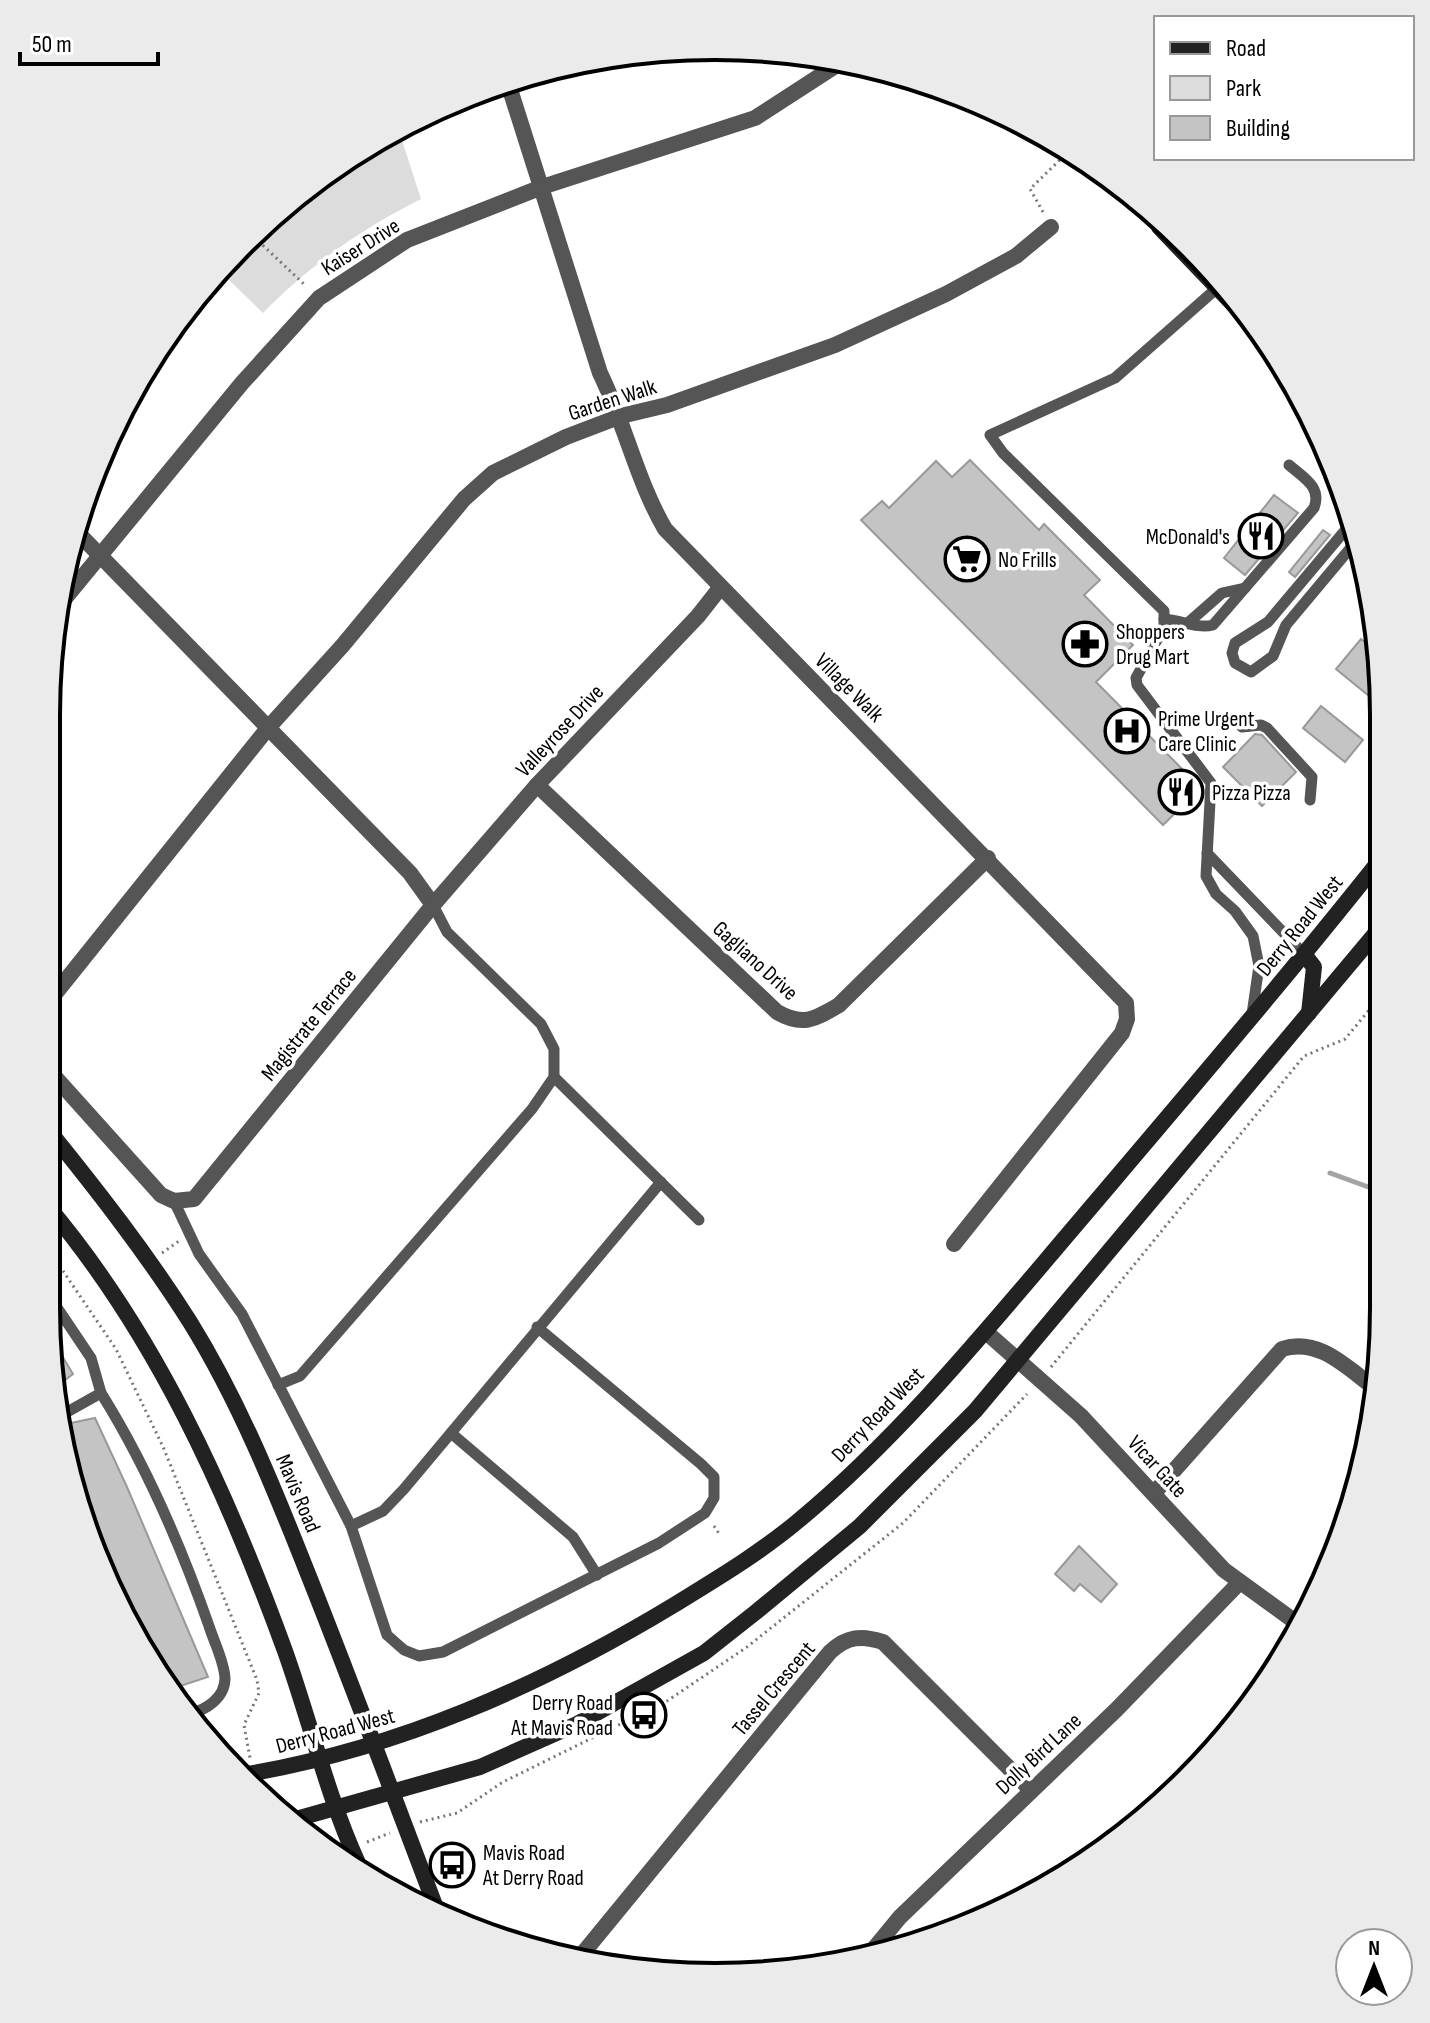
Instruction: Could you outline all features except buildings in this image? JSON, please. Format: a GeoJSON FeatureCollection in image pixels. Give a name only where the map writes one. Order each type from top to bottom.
{"type":"FeatureCollection","features":[{"type":"Feature","properties":{"kind":"main road","name":"Derry Road West"},"geometry":{"type":"LineString","coordinates":[[254,1773],[320,1760],[462,1714],[598,1651],[731,1570],[798,1521],[840,1483],[986,1332],[1370,872]]}},
{"type":"Feature","properties":{"kind":"main road"},"geometry":{"type":"LineString","coordinates":[[303,1817],[480,1767],[577,1724],[704,1653],[860,1526],[975,1411],[1370,940]]}},
{"type":"Feature","properties":{"kind":"main road"},"geometry":{"type":"LineString","coordinates":[[1304,954],[1314,967],[1309,1014]]}},
{"type":"Feature","properties":{"kind":"main road","name":"Mavis Road"},"geometry":{"type":"LineString","coordinates":[[60,1145],[150,1262],[191,1324],[266,1469],[376,1744],[432,1898]]}},
{"type":"Feature","properties":{"kind":"main road"},"geometry":{"type":"LineString","coordinates":[[60,1221],[85,1250],[148,1347],[219,1487],[284,1651],[355,1856]]}},
{"type":"Feature","properties":{"kind":"street","name":"Kaiser Drive"},"geometry":{"type":"LineString","coordinates":[[73,588],[242,383],[319,298],[407,240],[542,187],[755,118],[828,71]]}},
{"type":"Feature","properties":{"kind":"street","name":"Village Walk"},"geometry":{"type":"LineString","coordinates":[[511,93],[600,373],[621,416],[651,506],[665,529],[1126,1003],[1127,1019],[1122,1033],[954,1244]]}},
{"type":"Feature","properties":{"kind":"street","name":"Garden Walk"},"geometry":{"type":"LineString","coordinates":[[268,728],[343,645],[464,499],[493,473],[566,437],[621,416],[667,405],[835,345],[946,294],[1016,256],[1051,227]]}},
{"type":"Feature","properties":{"kind":"street"},"geometry":{"type":"LineString","coordinates":[[84,539],[410,873],[433,905]]}},
{"type":"Feature","properties":{"kind":"street","name":"Valleyrose Drive"},"geometry":{"type":"LineString","coordinates":[[433,905],[537,785],[698,616],[720,588]]}},
{"type":"Feature","properties":{"kind":"street"},"geometry":{"type":"LineString","coordinates":[[60,988],[268,728]]}},
{"type":"Feature","properties":{"kind":"street","name":"Gagliano Drive"},"geometry":{"type":"LineString","coordinates":[[537,785],[777,1012],[792,1021],[809,1022],[839,1005],[988,858]]}},
{"type":"Feature","properties":{"kind":"street","name":"Magistrate Terrace"},"geometry":{"type":"LineString","coordinates":[[174,1201],[194,1199],[433,905]]}},
{"type":"Feature","properties":{"kind":"street"},"geometry":{"type":"LineString","coordinates":[[60,1083],[161,1195],[174,1201]]}},
{"type":"Feature","properties":{"kind":"street","name":"Vicar Gate"},"geometry":{"type":"LineString","coordinates":[[986,1332],[1081,1416],[1213,1559],[1291,1619]]}},
{"type":"Feature","properties":{"kind":"street"},"geometry":{"type":"LineString","coordinates":[[1154,1493],[1282,1349],[1304,1344],[1321,1350],[1365,1381]]}},
{"type":"Feature","properties":{"kind":"street","name":"Dolly Bird Lane"},"geometry":{"type":"LineString","coordinates":[[879,1942],[900,1917],[1117,1709],[1240,1582]]}},
{"type":"Feature","properties":{"kind":"street","name":"Tassel Crescent"},"geometry":{"type":"LineString","coordinates":[[586,1950],[830,1652],[850,1639],[866,1636],[883,1642],[1031,1790]]}},
{"type":"Feature","properties":{"kind":"lane"},"geometry":{"type":"LineString","coordinates":[[1214,291],[1115,378],[990,435],[1003,453],[1164,611],[1164,627],[1136,678],[1137,685],[1211,783],[1206,876],[1216,894],[1245,923],[1259,953],[1252,1016]]}},
{"type":"Feature","properties":{"kind":"lane"},"geometry":{"type":"LineString","coordinates":[[1164,619],[1189,622],[1201,628],[1213,625],[1314,508],[1317,499],[1314,487],[1289,465]]}},
{"type":"Feature","properties":{"kind":"lane"},"geometry":{"type":"LineString","coordinates":[[1344,532],[1268,622],[1235,643],[1232,653],[1235,663],[1251,672],[1273,656],[1286,625],[1349,550]]}},
{"type":"Feature","properties":{"kind":"lane"},"geometry":{"type":"LineString","coordinates":[[1189,622],[1222,593],[1245,588]]}},
{"type":"Feature","properties":{"kind":"lane"},"geometry":{"type":"LineString","coordinates":[[1242,727],[1261,725],[1267,728],[1312,777],[1310,800]]}},
{"type":"Feature","properties":{"kind":"lane"},"geometry":{"type":"LineString","coordinates":[[1207,853],[1304,954]]}},
{"type":"Feature","properties":{"kind":"lane"},"geometry":{"type":"LineString","coordinates":[[278,1385],[300,1376],[532,1109],[554,1077],[554,1049],[541,1024],[447,932],[433,905]]}},
{"type":"Feature","properties":{"kind":"lane"},"geometry":{"type":"LineString","coordinates":[[554,1077],[699,1220]]}},
{"type":"Feature","properties":{"kind":"lane"},"geometry":{"type":"LineString","coordinates":[[351,1526],[383,1511],[661,1182]]}},
{"type":"Feature","properties":{"kind":"lane"},"geometry":{"type":"LineString","coordinates":[[174,1201],[199,1254],[242,1314],[351,1526],[387,1635],[404,1650],[419,1656],[443,1652],[659,1543],[705,1513],[714,1498],[714,1477],[669,1434],[537,1327]]}},
{"type":"Feature","properties":{"kind":"lane"},"geometry":{"type":"LineString","coordinates":[[60,1312],[91,1358],[101,1393],[133,1445],[201,1605],[223,1667],[225,1681],[220,1694],[210,1706],[198,1711]]}},
{"type":"Feature","properties":{"kind":"lane"},"geometry":{"type":"LineString","coordinates":[[69,1411],[101,1393]]}},
{"type":"Feature","properties":{"kind":"lane"},"geometry":{"type":"LineString","coordinates":[[451,1433],[573,1537],[597,1575]]}},
{"type":"Feature","properties":{"kind":"path"},"geometry":{"type":"LineString","coordinates":[[1051,227],[1030,189],[1061,159]]}},
{"type":"Feature","properties":{"kind":"path"},"geometry":{"type":"LineString","coordinates":[[261,244],[319,298]]}},
{"type":"Feature","properties":{"kind":"path"},"geometry":{"type":"LineString","coordinates":[[1055,1362],[1304,1056],[1345,1039],[1370,1009]]}},
{"type":"Feature","properties":{"kind":"path"},"geometry":{"type":"LineString","coordinates":[[150,1262],[179,1240]]}},
{"type":"Feature","properties":{"kind":"path"},"geometry":{"type":"LineString","coordinates":[[60,1267],[116,1349],[164,1449],[257,1680],[259,1693],[244,1725],[246,1744]]}},
{"type":"Feature","properties":{"kind":"green space"},"geometry":{"type":"Polygon","coordinates":[[[402,140],[421,199],[337,249],[263,313],[227,278],[316,195],[402,140]]]}},
{"type":"Feature","properties":{"kind":"waterway"},"geometry":{"type":"LineString","coordinates":[[1330,1173],[1370,1188]]}},
{"type":"Feature","properties":{"kind":"place","name":"McDonald's"},"geometry":{"type":"Point","coordinates":[1261,536]}},
{"type":"Feature","properties":{"kind":"place","name":"No Frills"},"geometry":{"type":"Point","coordinates":[967,559]}},
{"type":"Feature","properties":{"kind":"place","name":"Shoppers Drug Mart"},"geometry":{"type":"Point","coordinates":[1085,644]}},
{"type":"Feature","properties":{"kind":"place","name":"Prime Urgent Care Clinic"},"geometry":{"type":"Point","coordinates":[1127,731]}},
{"type":"Feature","properties":{"kind":"place","name":"Pizza Pizza"},"geometry":{"type":"Point","coordinates":[1181,792]}},
{"type":"Feature","properties":{"kind":"place","name":"Derry Road At Mavis Road"},"geometry":{"type":"Point","coordinates":[644,1715]}},
{"type":"Feature","properties":{"kind":"place","name":"Mavis Road At Derry Road"},"geometry":{"type":"Point","coordinates":[452,1865]}}]}
